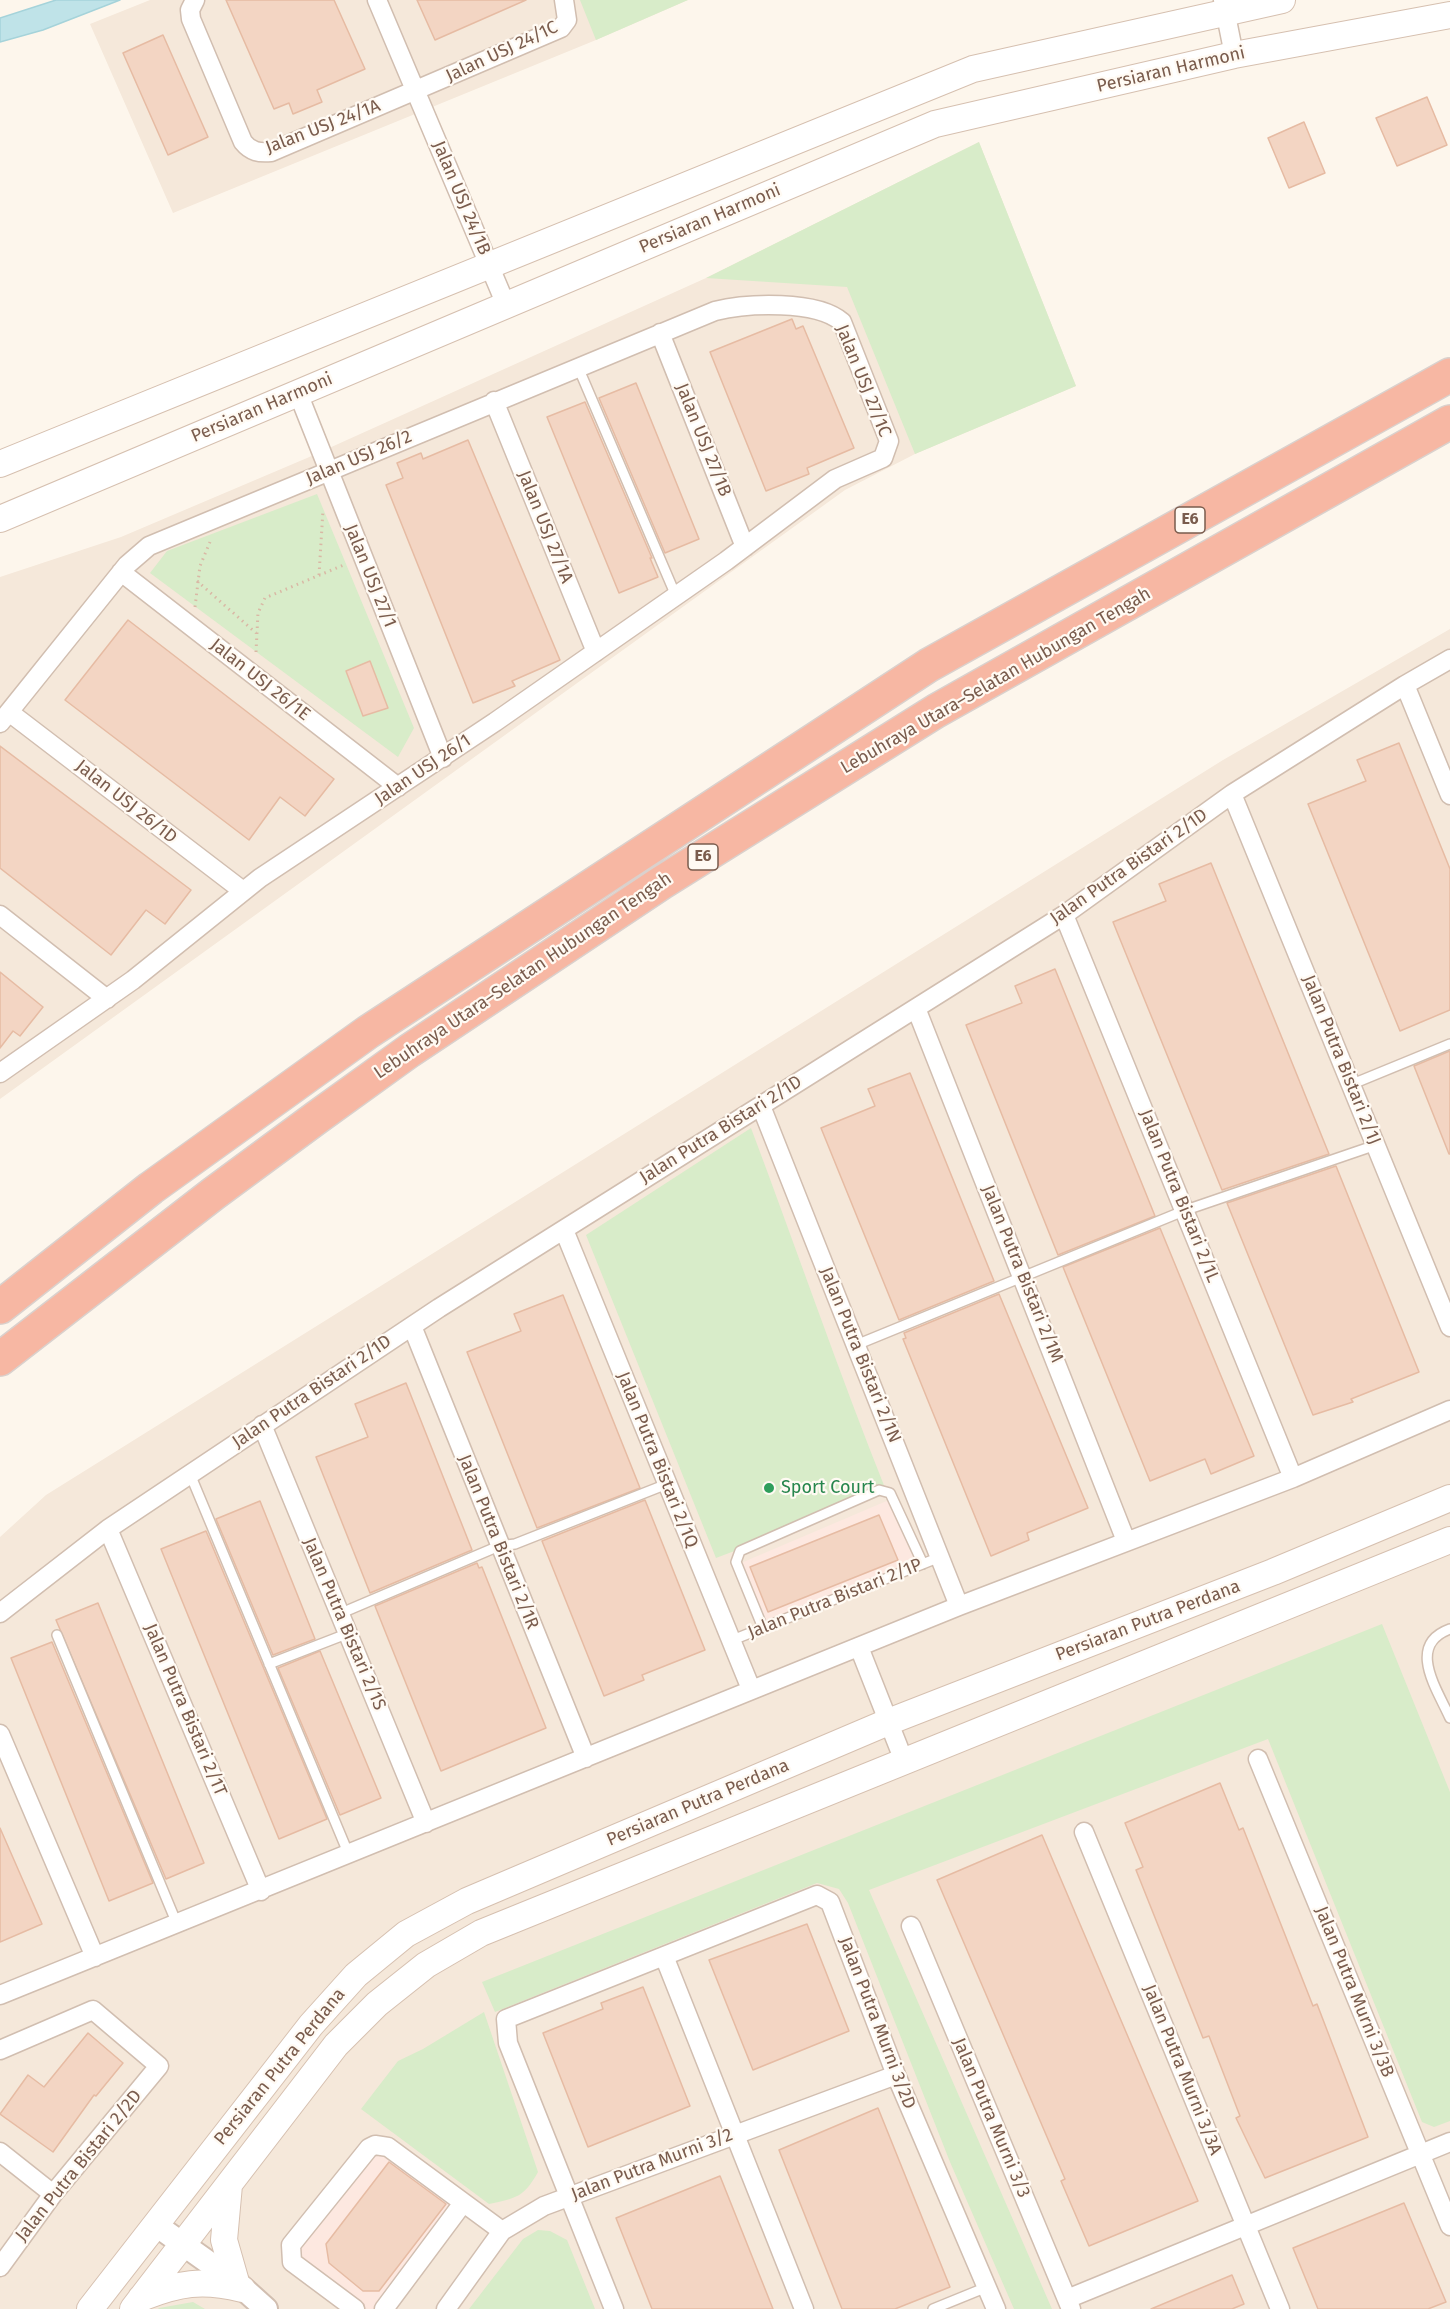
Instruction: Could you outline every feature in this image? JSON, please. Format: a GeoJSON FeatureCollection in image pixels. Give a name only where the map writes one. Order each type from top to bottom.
{"type":"FeatureCollection","features":[{"type":"Feature","properties":{"kind":"highway","name":"Lebuhraya Utara–Selatan Hubungan Tengah"},"geometry":{"type":"LineString","coordinates":[[0,1306],[151,1188],[368,1032],[929,664],[1450,375]]}},
{"type":"Feature","properties":{"kind":"highway","name":"Lebuhraya Utara–Selatan Hubungan Tengah"},"geometry":{"type":"LineString","coordinates":[[0,1359],[213,1194],[325,1111],[477,1005],[661,883],[936,711],[1450,422]]}},
{"type":"Feature","properties":{"kind":"main road"},"geometry":{"type":"LineString","coordinates":[[1162,29],[1189,8],[1195,0]]}},
{"type":"Feature","properties":{"kind":"main road"},"geometry":{"type":"LineString","coordinates":[[0,464],[973,69],[1162,29],[1224,7],[1278,0]]}},
{"type":"Feature","properties":{"kind":"main road","name":"Persiaran Harmoni"},"geometry":{"type":"LineString","coordinates":[[0,519],[935,124],[1234,55],[1450,15]]}},
{"type":"Feature","properties":{"kind":"main road","name":"Persiaran Putra Perdana"},"geometry":{"type":"LineString","coordinates":[[90,2309],[311,2025],[356,1975],[406,1934],[467,1901],[888,1722],[1273,1572],[1450,1498]]}},
{"type":"Feature","properties":{"kind":"main road","name":"Persiaran Putra Perdana"},"geometry":{"type":"LineString","coordinates":[[137,2303],[336,2045],[377,2004],[426,1965],[481,1933],[1450,1540]]}},
{"type":"Feature","properties":{"kind":"main road"},"geometry":{"type":"LineString","coordinates":[[137,2303],[168,2287],[213,2282],[239,2286],[224,2240],[229,2185]]}},
{"type":"Feature","properties":{"kind":"street","name":"Jalan USJ 24/1A"},"geometry":{"type":"LineString","coordinates":[[195,0],[190,10],[191,19],[243,142],[249,149],[259,153],[272,152],[416,91]]}},
{"type":"Feature","properties":{"kind":"street","name":"Jalan USJ 24/1B"},"geometry":{"type":"LineString","coordinates":[[377,0],[506,305]]}},
{"type":"Feature","properties":{"kind":"street","name":"Jalan USJ 24/1C"},"geometry":{"type":"LineString","coordinates":[[416,91],[561,28],[567,20],[564,0]]}},
{"type":"Feature","properties":{"kind":"street"},"geometry":{"type":"LineString","coordinates":[[1224,7],[1234,55]]}},
{"type":"Feature","properties":{"kind":"street","name":"Jalan USJ 26/2"},"geometry":{"type":"LineString","coordinates":[[5,718],[121,572],[149,546],[715,310],[735,306],[788,307]]}},
{"type":"Feature","properties":{"kind":"street","name":"Jalan USJ 27/1C"},"geometry":{"type":"LineString","coordinates":[[788,307],[821,310],[833,314],[842,322],[889,441],[883,458],[850,472]]}},
{"type":"Feature","properties":{"kind":"street","name":"Jalan USJ 27/1B"},"geometry":{"type":"LineString","coordinates":[[660,333],[745,547]]}},
{"type":"Feature","properties":{"kind":"street","name":"Jalan USJ 27/1"},"geometry":{"type":"LineString","coordinates":[[298,393],[443,758]]}},
{"type":"Feature","properties":{"kind":"street","name":"Jalan USJ 27/1A"},"geometry":{"type":"LineString","coordinates":[[495,401],[596,652]]}},
{"type":"Feature","properties":{"kind":"street","name":"Jalan USJ 26/1"},"geometry":{"type":"LineString","coordinates":[[0,1073],[107,999],[243,891],[443,758],[745,547],[835,479],[850,472]]}},
{"type":"Feature","properties":{"kind":"street","name":"Jalan USJ 26/1E"},"geometry":{"type":"LineString","coordinates":[[121,572],[398,787]]}},
{"type":"Feature","properties":{"kind":"street","name":"Jalan Putra Bistari 2/1D"},"geometry":{"type":"LineString","coordinates":[[0,1613],[108,1529],[412,1326],[1064,915],[1232,794],[1450,659]]}},
{"type":"Feature","properties":{"kind":"street"},"geometry":{"type":"LineString","coordinates":[[1405,685],[1450,795]]}},
{"type":"Feature","properties":{"kind":"street","name":"Jalan USJ 26/1D"},"geometry":{"type":"LineString","coordinates":[[5,718],[243,891]]}},
{"type":"Feature","properties":{"kind":"street","name":"Jalan Putra Bistari 2/1J"},"geometry":{"type":"LineString","coordinates":[[1232,794],[1450,1327]]}},
{"type":"Feature","properties":{"kind":"street"},"geometry":{"type":"LineString","coordinates":[[0,915],[107,999]]}},
{"type":"Feature","properties":{"kind":"street","name":"Jalan Putra Bistari 2/1L"},"geometry":{"type":"LineString","coordinates":[[1064,915],[1186,1210],[1293,1478]]}},
{"type":"Feature","properties":{"kind":"street","name":"Jalan Putra Bistari 2/1M"},"geometry":{"type":"LineString","coordinates":[[916,1008],[1126,1541]]}},
{"type":"Feature","properties":{"kind":"street","name":"Jalan Putra Bistari 2/1N"},"geometry":{"type":"LineString","coordinates":[[761,1106],[856,1345],[932,1560],[959,1606]]}},
{"type":"Feature","properties":{"kind":"street","name":"Jalan Putra Bistari 2/1Q"},"geometry":{"type":"LineString","coordinates":[[564,1230],[751,1689]]}},
{"type":"Feature","properties":{"kind":"street","name":"Jalan Putra Bistari 2/1R"},"geometry":{"type":"LineString","coordinates":[[412,1326],[586,1758]]}},
{"type":"Feature","properties":{"kind":"street"},"geometry":{"type":"LineString","coordinates":[[0,1995],[261,1891],[751,1689],[959,1606],[1293,1478],[1450,1410]]}},
{"type":"Feature","properties":{"kind":"street","name":"Jalan Putra Bistari 2/1S"},"geometry":{"type":"LineString","coordinates":[[262,1425],[426,1823]]}},
{"type":"Feature","properties":{"kind":"street","name":"Jalan Putra Bistari 2/1T"},"geometry":{"type":"LineString","coordinates":[[108,1529],[261,1891]]}},
{"type":"Feature","properties":{"kind":"street"},"geometry":{"type":"LineString","coordinates":[[859,1647],[903,1761]]}},
{"type":"Feature","properties":{"kind":"street"},"geometry":{"type":"LineString","coordinates":[[0,1734],[95,1957]]}},
{"type":"Feature","properties":{"kind":"street","name":"Jalan Putra Murni 3/3B"},"geometry":{"type":"LineString","coordinates":[[1258,1759],[1450,2226]]}},
{"type":"Feature","properties":{"kind":"street","name":"Jalan Putra Murni 3/3A"},"geometry":{"type":"LineString","coordinates":[[1084,1832],[1280,2309]]}},
{"type":"Feature","properties":{"kind":"street","name":"Jalan Putra Murni 3/2D"},"geometry":{"type":"LineString","coordinates":[[568,2197],[508,2043],[506,2019],[817,1896],[830,1902],[896,2076],[996,2309]]}},
{"type":"Feature","properties":{"kind":"street","name":"Jalan Putra Murni 3/3"},"geometry":{"type":"LineString","coordinates":[[910,1926],[1069,2304]]}},
{"type":"Feature","properties":{"kind":"street"},"geometry":{"type":"LineString","coordinates":[[664,1956],[804,2309]]}},
{"type":"Feature","properties":{"kind":"street","name":"Jalan Putra Bistari 2/2D"},"geometry":{"type":"LineString","coordinates":[[0,2050],[93,2010],[159,2066],[53,2194],[0,2267]]}},
{"type":"Feature","properties":{"kind":"street","name":"Jalan Putra Murni 3/2"},"geometry":{"type":"LineString","coordinates":[[446,2309],[502,2231],[544,2206],[896,2076]]}},
{"type":"Feature","properties":{"kind":"street"},"geometry":{"type":"LineString","coordinates":[[1069,2304],[1246,2226],[1450,2142]]}},
{"type":"Feature","properties":{"kind":"street"},"geometry":{"type":"LineString","coordinates":[[355,2309],[292,2262],[291,2245],[369,2148],[375,2145],[388,2147],[502,2231]]}},
{"type":"Feature","properties":{"kind":"street"},"geometry":{"type":"LineString","coordinates":[[0,2152],[53,2194]]}},
{"type":"Feature","properties":{"kind":"street"},"geometry":{"type":"LineString","coordinates":[[568,2197],[614,2309]]}},
{"type":"Feature","properties":{"kind":"street"},"geometry":{"type":"LineString","coordinates":[[384,2309],[463,2203]]}},
{"type":"Feature","properties":{"kind":"street"},"geometry":{"type":"LineString","coordinates":[[156,2224],[266,2309]]}},
{"type":"Feature","properties":{"kind":"lane"},"geometry":{"type":"LineString","coordinates":[[578,367],[676,596]]}},
{"type":"Feature","properties":{"kind":"lane"},"geometry":{"type":"LineString","coordinates":[[1350,1085],[1450,1044]]}},
{"type":"Feature","properties":{"kind":"lane"},"geometry":{"type":"LineString","coordinates":[[856,1345],[1186,1210],[1376,1145]]}},
{"type":"Feature","properties":{"kind":"lane"},"geometry":{"type":"LineString","coordinates":[[190,1474],[349,1855]]}},
{"type":"Feature","properties":{"kind":"lane"},"geometry":{"type":"LineString","coordinates":[[339,1614],[499,1546],[515,1544],[667,1484]]}},
{"type":"Feature","properties":{"kind":"lane"},"geometry":{"type":"LineString","coordinates":[[763,1628],[736,1562],[740,1551],[879,1490],[890,1493],[932,1560]]}},
{"type":"Feature","properties":{"kind":"lane","name":"Jalan Putra Bistari 2/1P"},"geometry":{"type":"LineString","coordinates":[[730,1641],[932,1560]]}},
{"type":"Feature","properties":{"kind":"lane"},"geometry":{"type":"LineString","coordinates":[[1450,1629],[1440,1632],[1428,1646],[1425,1660],[1450,1719]]}},
{"type":"Feature","properties":{"kind":"lane"},"geometry":{"type":"LineString","coordinates":[[269,1664],[349,1633]]}},
{"type":"Feature","properties":{"kind":"lane"},"geometry":{"type":"LineString","coordinates":[[57,1635],[177,1924]]}},
{"type":"Feature","properties":{"kind":"lane"},"geometry":{"type":"LineString","coordinates":[[933,2309],[987,2287]]}},
{"type":"Feature","properties":{"kind":"path"},"geometry":{"type":"LineString","coordinates":[[319,574],[323,510]]}},
{"type":"Feature","properties":{"kind":"path"},"geometry":{"type":"LineString","coordinates":[[195,607],[197,581],[204,554],[214,533]]}},
{"type":"Feature","properties":{"kind":"path"},"geometry":{"type":"LineString","coordinates":[[256,652],[258,613],[265,598],[346,564]]}},
{"type":"Feature","properties":{"kind":"path"},"geometry":{"type":"LineString","coordinates":[[197,581],[256,633]]}},
{"type":"Feature","properties":{"kind":"shaded area"},"geometry":{"type":"Polygon","coordinates":[[[150,0],[688,0],[596,40],[173,213],[90,24],[150,0]]]}},
{"type":"Feature","properties":{"kind":"shaded area"},"geometry":{"type":"Polygon","coordinates":[[[979,142],[1076,386],[915,454],[845,490],[0,1099],[0,577],[121,537],[307,458],[706,278],[979,142]]]}},
{"type":"Feature","properties":{"kind":"shaded area"},"geometry":{"type":"Polygon","coordinates":[[[1450,629],[1450,2309],[0,2309],[0,1537],[46,1495],[1223,760],[1450,629]]]}},
{"type":"Feature","properties":{"kind":"shaded area"},"geometry":{"type":"Polygon","coordinates":[[[889,1500],[915,1562],[766,1622],[741,1563],[889,1500]]]}},
{"type":"Feature","properties":{"kind":"shaded area"},"geometry":{"type":"Polygon","coordinates":[[[374,2153],[386,2153],[454,2204],[375,2309],[367,2309],[299,2258],[298,2247],[374,2153]]]}},
{"type":"Feature","properties":{"kind":"green space"},"geometry":{"type":"Polygon","coordinates":[[[580,0],[688,0],[596,40],[580,0]]]}},
{"type":"Feature","properties":{"kind":"green space"},"geometry":{"type":"Polygon","coordinates":[[[979,142],[1076,386],[915,454],[847,287],[706,278],[979,142]]]}},
{"type":"Feature","properties":{"kind":"green space"},"geometry":{"type":"Polygon","coordinates":[[[317,494],[414,728],[398,757],[150,573],[167,551],[317,494]]]}},
{"type":"Feature","properties":{"kind":"green space"},"geometry":{"type":"Polygon","coordinates":[[[751,1128],[887,1493],[716,1558],[586,1235],[751,1128]]]}},
{"type":"Feature","properties":{"kind":"green space"},"geometry":{"type":"Polygon","coordinates":[[[1382,1624],[1450,1792],[1450,2121],[1434,2127],[1422,2122],[1268,1739],[869,1890],[1052,2309],[1014,2309],[950,2162],[848,1903],[839,1889],[817,1883],[495,2012],[482,1982],[1382,1624]]]}},
{"type":"Feature","properties":{"kind":"green space"},"geometry":{"type":"Polygon","coordinates":[[[484,2012],[538,2172],[524,2192],[489,2204],[361,2109],[398,2061],[423,2049],[484,2012]]]}},
{"type":"Feature","properties":{"kind":"green space"},"geometry":{"type":"Polygon","coordinates":[[[538,2230],[550,2231],[567,2240],[595,2309],[469,2309],[523,2239],[538,2230]]]}},
{"type":"Feature","properties":{"kind":"green space"},"geometry":{"type":"Polygon","coordinates":[[[193,2302],[205,2309],[158,2309],[159,2308],[193,2302]]]}},
{"type":"Feature","properties":{"kind":"water"},"geometry":{"type":"Polygon","coordinates":[[[56,0],[120,0],[43,30],[0,42],[0,18],[56,0]]]}},
{"type":"Feature","properties":{"kind":"building"},"geometry":{"type":"Polygon","coordinates":[[[226,0],[334,0],[365,69],[317,90],[322,102],[293,114],[289,103],[274,109],[226,0]]]}},
{"type":"Feature","properties":{"kind":"building"},"geometry":{"type":"Polygon","coordinates":[[[417,0],[526,0],[435,40],[417,0]]]}},
{"type":"Feature","properties":{"kind":"building"},"geometry":{"type":"Polygon","coordinates":[[[163,35],[208,137],[168,155],[123,53],[163,35]]]}},
{"type":"Feature","properties":{"kind":"building"},"geometry":{"type":"Polygon","coordinates":[[[1427,97],[1447,145],[1397,166],[1376,118],[1427,97]]]}},
{"type":"Feature","properties":{"kind":"building"},"geometry":{"type":"Polygon","coordinates":[[[1304,122],[1325,173],[1289,188],[1268,138],[1304,122]]]}},
{"type":"Feature","properties":{"kind":"building"},"geometry":{"type":"Polygon","coordinates":[[[792,319],[796,329],[803,326],[854,448],[807,468],[809,474],[766,491],[710,352],[792,319]]]}},
{"type":"Feature","properties":{"kind":"building"},"geometry":{"type":"Polygon","coordinates":[[[636,383],[699,539],[665,553],[599,398],[636,383]]]}},
{"type":"Feature","properties":{"kind":"building"},"geometry":{"type":"Polygon","coordinates":[[[585,402],[658,577],[619,593],[547,417],[585,402]]]}},
{"type":"Feature","properties":{"kind":"building"},"geometry":{"type":"Polygon","coordinates":[[[468,440],[560,660],[512,681],[515,686],[473,703],[386,485],[403,478],[397,463],[421,453],[423,459],[468,440]]]}},
{"type":"Feature","properties":{"kind":"building"},"geometry":{"type":"Polygon","coordinates":[[[128,620],[334,779],[305,816],[280,797],[249,840],[65,700],[128,620]]]}},
{"type":"Feature","properties":{"kind":"building"},"geometry":{"type":"Polygon","coordinates":[[[370,661],[388,708],[363,716],[346,671],[370,661]]]}},
{"type":"Feature","properties":{"kind":"building"},"geometry":{"type":"Polygon","coordinates":[[[1399,743],[1450,869],[1450,1010],[1400,1031],[1308,804],[1366,781],[1357,760],[1399,743]]]}},
{"type":"Feature","properties":{"kind":"building"},"geometry":{"type":"Polygon","coordinates":[[[0,746],[191,890],[165,924],[146,910],[111,955],[0,868],[0,746]]]}},
{"type":"Feature","properties":{"kind":"building"},"geometry":{"type":"Polygon","coordinates":[[[1211,863],[1329,1154],[1222,1190],[1113,922],[1166,901],[1159,884],[1211,863]]]}},
{"type":"Feature","properties":{"kind":"building"},"geometry":{"type":"Polygon","coordinates":[[[1055,969],[1155,1216],[1058,1255],[966,1025],[1022,1003],[1015,986],[1055,969]]]}},
{"type":"Feature","properties":{"kind":"building"},"geometry":{"type":"Polygon","coordinates":[[[0,972],[43,1007],[20,1036],[13,1031],[0,1048],[0,972]]]}},
{"type":"Feature","properties":{"kind":"building"},"geometry":{"type":"Polygon","coordinates":[[[1450,1051],[1450,1154],[1449,1154],[1414,1066],[1450,1051]]]}},
{"type":"Feature","properties":{"kind":"building"},"geometry":{"type":"Polygon","coordinates":[[[910,1073],[994,1281],[899,1320],[821,1128],[875,1106],[868,1089],[910,1073]]]}},
{"type":"Feature","properties":{"kind":"building"},"geometry":{"type":"Polygon","coordinates":[[[1336,1166],[1419,1372],[1351,1399],[1353,1402],[1313,1415],[1227,1203],[1336,1166]]]}},
{"type":"Feature","properties":{"kind":"building"},"geometry":{"type":"Polygon","coordinates":[[[1160,1228],[1254,1456],[1211,1474],[1205,1459],[1150,1481],[1063,1267],[1160,1228]]]}},
{"type":"Feature","properties":{"kind":"building"},"geometry":{"type":"Polygon","coordinates":[[[999,1294],[1088,1508],[1027,1533],[1029,1540],[991,1556],[903,1339],[906,1338],[904,1333],[999,1294]]]}},
{"type":"Feature","properties":{"kind":"building"},"geometry":{"type":"Polygon","coordinates":[[[563,1295],[640,1488],[537,1528],[467,1352],[521,1331],[514,1314],[563,1295]]]}},
{"type":"Feature","properties":{"kind":"building"},"geometry":{"type":"Polygon","coordinates":[[[406,1383],[472,1550],[370,1593],[316,1457],[368,1437],[355,1404],[406,1383]]]}},
{"type":"Feature","properties":{"kind":"building"},"geometry":{"type":"Polygon","coordinates":[[[645,1500],[705,1650],[642,1675],[644,1680],[604,1696],[542,1541],[645,1500]]]}},
{"type":"Feature","properties":{"kind":"building"},"geometry":{"type":"Polygon","coordinates":[[[260,1501],[315,1639],[273,1655],[216,1519],[260,1501]]]}},
{"type":"Feature","properties":{"kind":"building"},"geometry":{"type":"Polygon","coordinates":[[[879,1515],[898,1560],[768,1612],[750,1567],[879,1515]]]}},
{"type":"Feature","properties":{"kind":"building"},"geometry":{"type":"Polygon","coordinates":[[[206,1531],[327,1819],[279,1839],[161,1549],[206,1531]]]}},
{"type":"Feature","properties":{"kind":"building"},"geometry":{"type":"Polygon","coordinates":[[[477,1563],[479,1568],[482,1567],[546,1728],[441,1771],[375,1606],[477,1563]]]}},
{"type":"Feature","properties":{"kind":"building"},"geometry":{"type":"Polygon","coordinates":[[[98,1603],[204,1863],[166,1879],[56,1620],[98,1603]]]}},
{"type":"Feature","properties":{"kind":"building"},"geometry":{"type":"Polygon","coordinates":[[[52,1642],[153,1883],[109,1901],[11,1658],[52,1642]]]}},
{"type":"Feature","properties":{"kind":"building"},"geometry":{"type":"Polygon","coordinates":[[[320,1651],[381,1798],[340,1815],[278,1668],[320,1651]]]}},
{"type":"Feature","properties":{"kind":"building"},"geometry":{"type":"Polygon","coordinates":[[[1220,1783],[1239,1830],[1243,1828],[1313,2006],[1317,2004],[1368,2137],[1265,2178],[1236,2118],[1240,2116],[1209,2036],[1203,2038],[1136,1870],[1143,1867],[1125,1823],[1220,1783]]]}},
{"type":"Feature","properties":{"kind":"building"},"geometry":{"type":"Polygon","coordinates":[[[0,1828],[42,1924],[0,1942],[0,1828]]]}},
{"type":"Feature","properties":{"kind":"building"},"geometry":{"type":"Polygon","coordinates":[[[1042,1835],[1198,2201],[1089,2246],[1061,2181],[1065,2179],[937,1880],[1042,1835]]]}},
{"type":"Feature","properties":{"kind":"building"},"geometry":{"type":"Polygon","coordinates":[[[807,1924],[849,2031],[753,2070],[709,1960],[807,1924]]]}},
{"type":"Feature","properties":{"kind":"building"},"geometry":{"type":"Polygon","coordinates":[[[643,1987],[690,2106],[588,2147],[543,2033],[603,2009],[601,2003],[643,1987]]]}},
{"type":"Feature","properties":{"kind":"building"},"geometry":{"type":"Polygon","coordinates":[[[88,2033],[123,2063],[96,2096],[94,2095],[53,2152],[0,2114],[28,2075],[44,2087],[88,2033]]]}},
{"type":"Feature","properties":{"kind":"building"},"geometry":{"type":"Polygon","coordinates":[[[878,2108],[950,2287],[895,2309],[842,2309],[779,2150],[878,2108]]]}},
{"type":"Feature","properties":{"kind":"building"},"geometry":{"type":"Polygon","coordinates":[[[389,2162],[446,2204],[379,2291],[363,2291],[329,2263],[326,2244],[389,2162]]]}},
{"type":"Feature","properties":{"kind":"building"},"geometry":{"type":"Polygon","coordinates":[[[720,2176],[773,2309],[652,2309],[616,2218],[720,2176]]]}},
{"type":"Feature","properties":{"kind":"building"},"geometry":{"type":"Polygon","coordinates":[[[1404,2203],[1446,2302],[1428,2309],[1318,2309],[1293,2248],[1404,2203]]]}},
{"type":"Feature","properties":{"kind":"building"},"geometry":{"type":"Polygon","coordinates":[[[1232,2275],[1244,2304],[1232,2309],[1151,2309],[1232,2275]]]}},
{"type":"Feature","properties":{"kind":"place","name":"Sport Court"},"geometry":{"type":"Point","coordinates":[769,1488]}}]}
